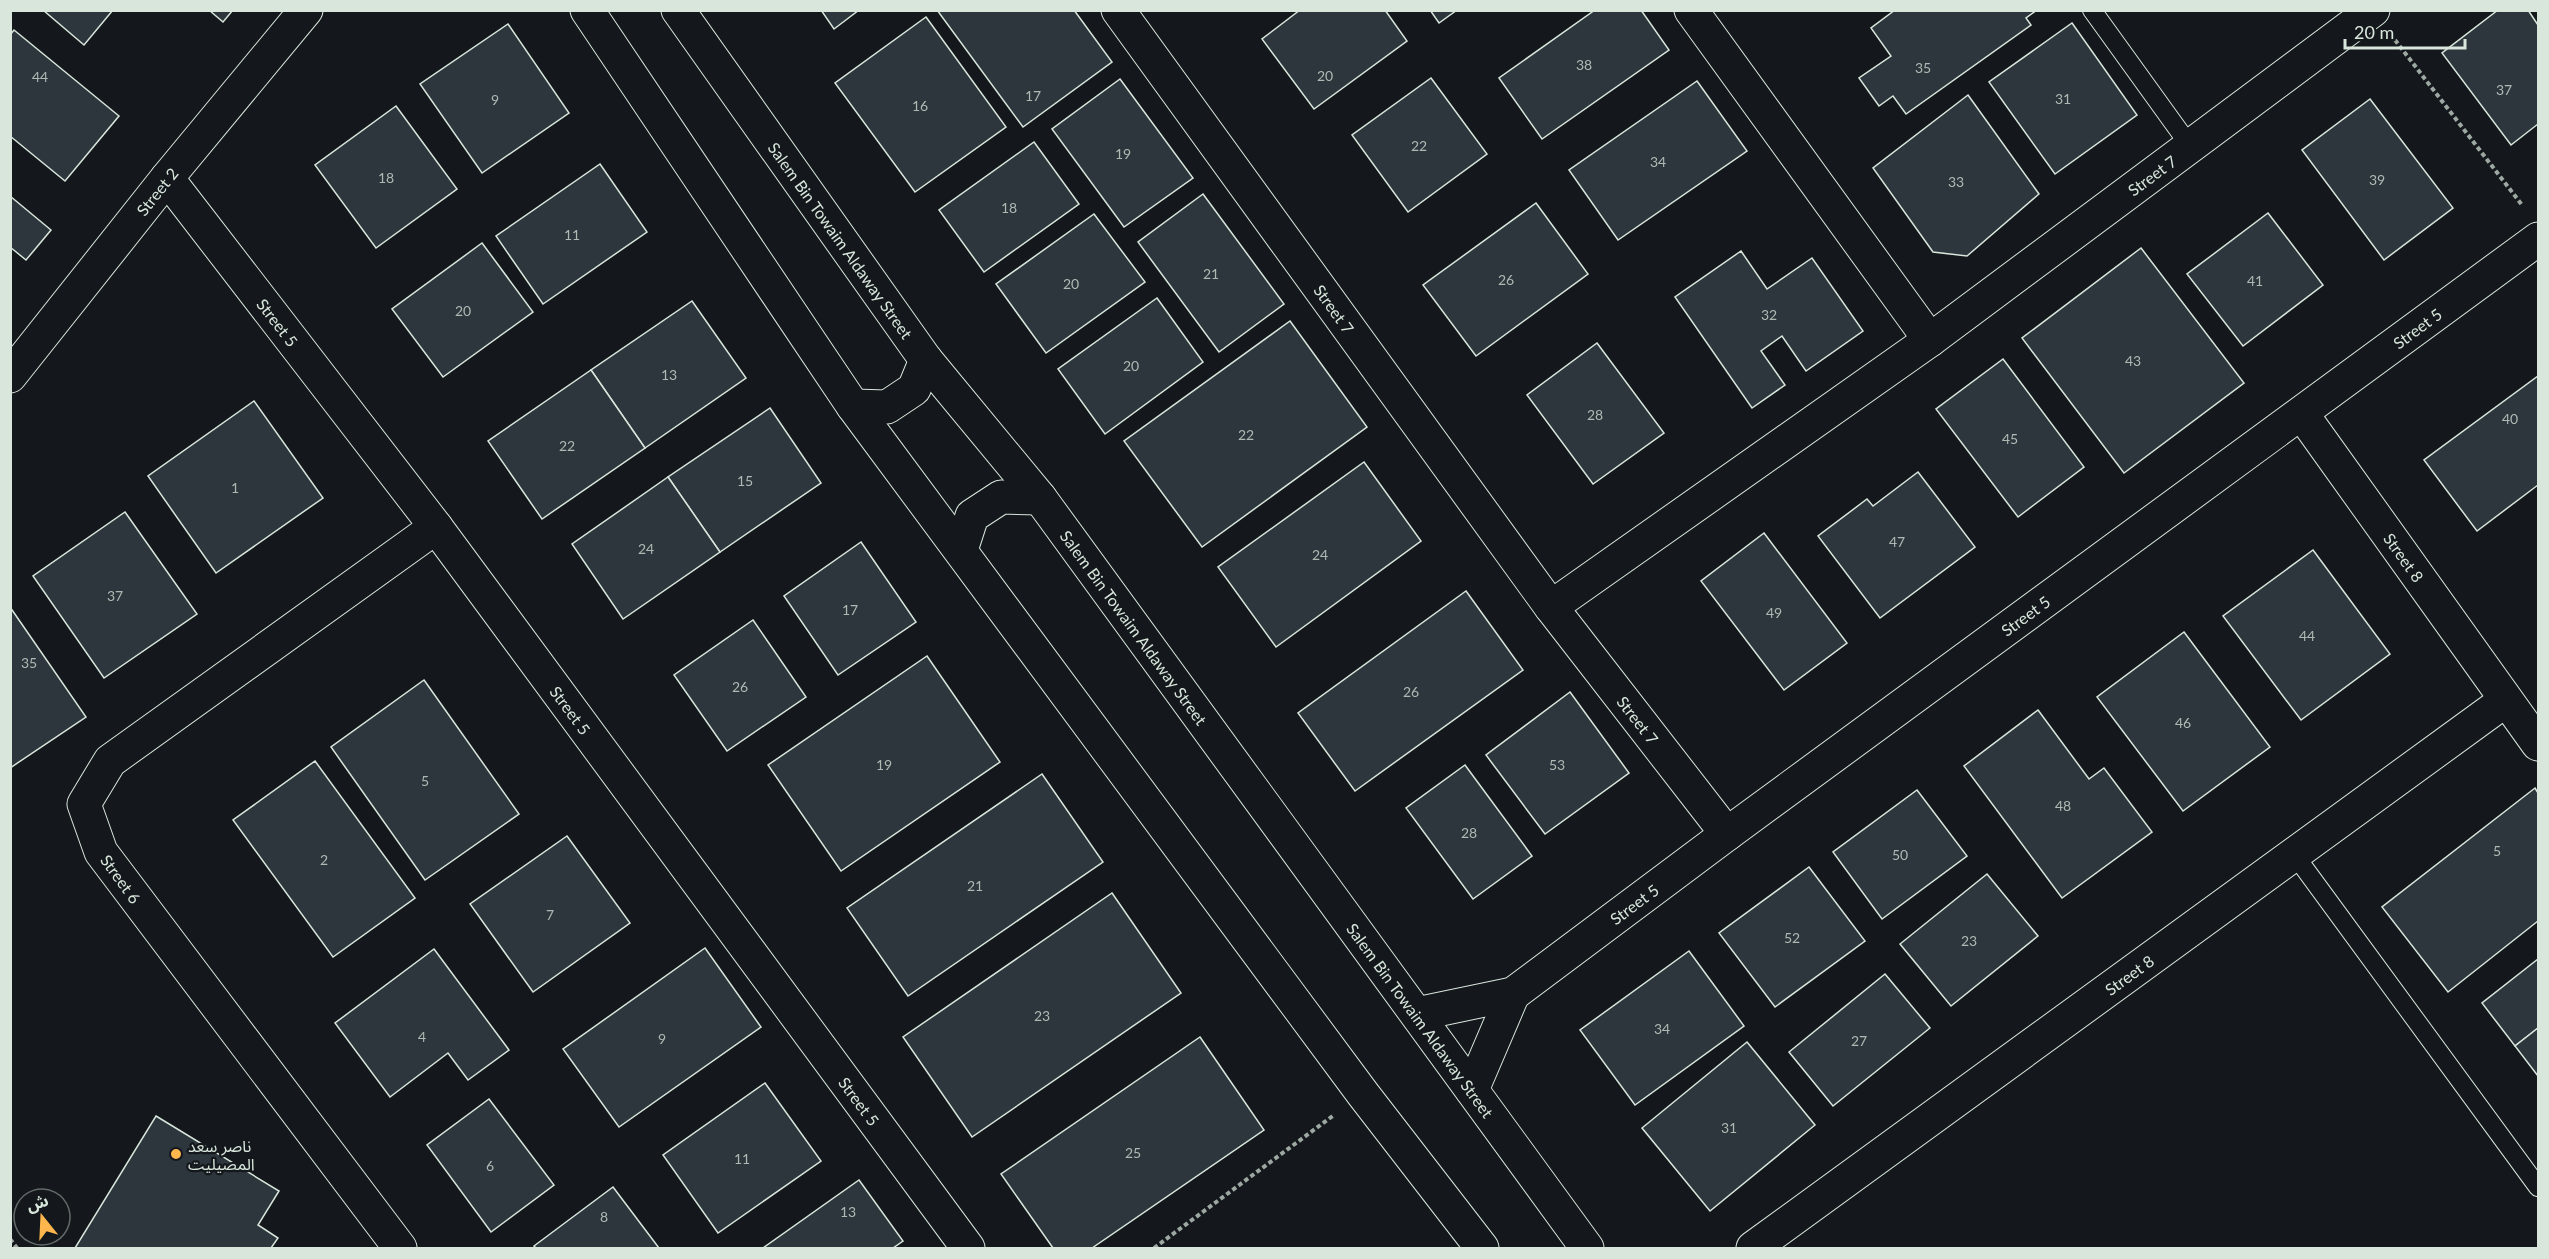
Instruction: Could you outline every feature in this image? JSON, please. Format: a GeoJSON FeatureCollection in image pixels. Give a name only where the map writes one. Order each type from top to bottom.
{"type":"FeatureCollection","features":[{"type":"Feature","properties":{"kind":"street","name":"Street 2"},"geometry":{"type":"LineString","coordinates":[[10,376],[167,178],[306,10]]}},
{"type":"Feature","properties":{"kind":"street"},"geometry":{"type":"LineString","coordinates":[[587,10],[853,406],[1363,1094],[1482,1248]]}},
{"type":"Feature","properties":{"kind":"street","name":"Salem Bin Towaim Aldaway Street"},"geometry":{"type":"LineString","coordinates":[[678,10],[926,360],[1040,498],[1587,1248]]}},
{"type":"Feature","properties":{"kind":"street","name":"Street 7"},"geometry":{"type":"LineString","coordinates":[[1118,10],[1551,607],[1727,834]]}},
{"type":"Feature","properties":{"kind":"street"},"geometry":{"type":"LineString","coordinates":[[1690,10],[1930,340]]}},
{"type":"Feature","properties":{"kind":"street","name":"Street 7"},"geometry":{"type":"LineString","coordinates":[[1551,607],[1930,340],[2373,11]]}},
{"type":"Feature","properties":{"kind":"street","name":"Street 5"},"geometry":{"type":"LineString","coordinates":[[167,178],[436,527],[968,1248]]}},
{"type":"Feature","properties":{"kind":"street","name":"Street 5"},"geometry":{"type":"LineString","coordinates":[[1417,1014],[1513,994],[1727,834],[2538,239]]}},
{"type":"Feature","properties":{"kind":"street"},"geometry":{"type":"LineString","coordinates":[[853,406],[887,407],[914,389],[926,360]]}},
{"type":"Feature","properties":{"kind":"street","name":"Street 8"},"geometry":{"type":"LineString","coordinates":[[2302,414],[2538,744]]}},
{"type":"Feature","properties":{"kind":"street"},"geometry":{"type":"LineString","coordinates":[[961,550],[972,516],[1002,497],[1040,498]]}},
{"type":"Feature","properties":{"kind":"street","name":"Street 6"},"geometry":{"type":"LineString","coordinates":[[400,1248],[101,852],[84,804],[110,761],[436,527]]}},
{"type":"Feature","properties":{"kind":"street","name":"Street 8"},"geometry":{"type":"LineString","coordinates":[[1753,1248],[2506,700]]}},
{"type":"Feature","properties":{"kind":"street"},"geometry":{"type":"LineString","coordinates":[[1472,1090],[1513,994]]}},
{"type":"Feature","properties":{"kind":"lane"},"geometry":{"type":"LineString","coordinates":[[2092,10],[2190,146]]}},
{"type":"Feature","properties":{"kind":"lane"},"geometry":{"type":"LineString","coordinates":[[2294,854],[2538,1187]]}},
{"type":"Feature","properties":{"kind":"path"},"geometry":{"type":"LineString","coordinates":[[2373,11],[2524,208]]}},
{"type":"Feature","properties":{"kind":"path"},"geometry":{"type":"LineString","coordinates":[[1154,1248],[1363,1094]]}},
{"type":"Feature","properties":{"kind":"path"},"geometry":{"type":"LineString","coordinates":[[10,1239],[17,1248]]}},
{"type":"Feature","properties":{"kind":"building"},"geometry":{"type":"Polygon","coordinates":[[[43,10],[113,10],[84,45],[43,10]]]}},
{"type":"Feature","properties":{"kind":"building"},"geometry":{"type":"Polygon","coordinates":[[[209,10],[233,10],[223,22],[209,10]]]}},
{"type":"Feature","properties":{"kind":"building"},"geometry":{"type":"Polygon","coordinates":[[[821,10],[859,10],[834,29],[821,10]]]}},
{"type":"Feature","properties":{"kind":"building"},"geometry":{"type":"Polygon","coordinates":[[[937,10],[1074,10],[1112,62],[1023,127],[937,10]]]}},
{"type":"Feature","properties":{"kind":"building"},"geometry":{"type":"Polygon","coordinates":[[[1300,10],[1385,10],[1407,41],[1314,109],[1262,39],[1300,10]]]}},
{"type":"Feature","properties":{"kind":"building"},"geometry":{"type":"Polygon","coordinates":[[[1430,10],[1457,10],[1439,23],[1430,10]]]}},
{"type":"Feature","properties":{"kind":"building"},"geometry":{"type":"Polygon","coordinates":[[[1595,10],[1641,10],[1669,50],[1542,139],[1499,78],[1595,10]]]}},
{"type":"Feature","properties":{"kind":"building"},"geometry":{"type":"Polygon","coordinates":[[[1895,10],[2037,10],[2026,18],[2031,25],[1906,114],[1893,96],[1879,106],[1859,78],[1891,56],[1871,28],[1895,10]]]}},
{"type":"Feature","properties":{"kind":"building"},"geometry":{"type":"Polygon","coordinates":[[[2498,10],[2528,10],[2538,25],[2538,124],[2511,145],[2442,53],[2498,10]]]}},
{"type":"Feature","properties":{"kind":"building"},"geometry":{"type":"Polygon","coordinates":[[[926,17],[1006,127],[915,192],[835,83],[926,17]]]}},
{"type":"Feature","properties":{"kind":"building"},"geometry":{"type":"Polygon","coordinates":[[[2072,23],[2137,115],[2055,174],[1989,82],[2072,23]]]}},
{"type":"Feature","properties":{"kind":"building"},"geometry":{"type":"Polygon","coordinates":[[[508,24],[569,113],[482,173],[420,84],[508,24]]]}},
{"type":"Feature","properties":{"kind":"building"},"geometry":{"type":"Polygon","coordinates":[[[14,30],[119,116],[65,181],[10,136],[10,35],[14,30]]]}},
{"type":"Feature","properties":{"kind":"building"},"geometry":{"type":"Polygon","coordinates":[[[1431,78],[1487,154],[1408,212],[1352,135],[1431,78]]]}},
{"type":"Feature","properties":{"kind":"building"},"geometry":{"type":"Polygon","coordinates":[[[1120,79],[1193,178],[1124,227],[1052,129],[1120,79]]]}},
{"type":"Feature","properties":{"kind":"building"},"geometry":{"type":"Polygon","coordinates":[[[1697,81],[1747,151],[1618,240],[1569,170],[1697,81]]]}},
{"type":"Feature","properties":{"kind":"building"},"geometry":{"type":"Polygon","coordinates":[[[1968,95],[2039,194],[1967,256],[1933,252],[1873,168],[1968,95]]]}},
{"type":"Feature","properties":{"kind":"building"},"geometry":{"type":"Polygon","coordinates":[[[2370,99],[2453,208],[2384,260],[2302,150],[2370,99]]]}},
{"type":"Feature","properties":{"kind":"building"},"geometry":{"type":"Polygon","coordinates":[[[396,106],[457,189],[376,248],[315,165],[396,106]]]}},
{"type":"Feature","properties":{"kind":"building"},"geometry":{"type":"Polygon","coordinates":[[[1034,142],[1079,204],[984,272],[939,210],[1034,142]]]}},
{"type":"Feature","properties":{"kind":"building"},"geometry":{"type":"Polygon","coordinates":[[[600,164],[647,232],[543,304],[496,236],[600,164]]]}},
{"type":"Feature","properties":{"kind":"building"},"geometry":{"type":"Polygon","coordinates":[[[1203,194],[1284,304],[1219,352],[1138,242],[1203,194]]]}},
{"type":"Feature","properties":{"kind":"building"},"geometry":{"type":"Polygon","coordinates":[[[10,196],[51,230],[26,260],[10,247],[10,196]]]}},
{"type":"Feature","properties":{"kind":"building"},"geometry":{"type":"Polygon","coordinates":[[[1536,203],[1588,274],[1476,356],[1423,285],[1536,203]]]}},
{"type":"Feature","properties":{"kind":"building"},"geometry":{"type":"Polygon","coordinates":[[[2268,213],[2323,285],[2243,346],[2187,274],[2268,213]]]}},
{"type":"Feature","properties":{"kind":"building"},"geometry":{"type":"Polygon","coordinates":[[[1094,214],[1145,282],[1046,353],[996,284],[1094,214]]]}},
{"type":"Feature","properties":{"kind":"building"},"geometry":{"type":"Polygon","coordinates":[[[482,243],[533,312],[443,377],[392,309],[482,243]]]}},
{"type":"Feature","properties":{"kind":"building"},"geometry":{"type":"Polygon","coordinates":[[[2141,248],[2244,383],[2124,473],[2022,338],[2141,248]]]}},
{"type":"Feature","properties":{"kind":"building"},"geometry":{"type":"Polygon","coordinates":[[[1741,251],[1767,289],[1812,258],[1863,331],[1806,371],[1782,336],[1761,351],[1785,385],[1752,408],[1675,297],[1741,251]]]}},
{"type":"Feature","properties":{"kind":"building"},"geometry":{"type":"Polygon","coordinates":[[[1157,298],[1203,362],[1105,434],[1058,369],[1157,298]]]}},
{"type":"Feature","properties":{"kind":"building"},"geometry":{"type":"Polygon","coordinates":[[[692,301],[746,378],[645,448],[591,370],[692,301]]]}},
{"type":"Feature","properties":{"kind":"building"},"geometry":{"type":"Polygon","coordinates":[[[1290,321],[1367,427],[1202,547],[1124,441],[1290,321]]]}},
{"type":"Feature","properties":{"kind":"building"},"geometry":{"type":"Polygon","coordinates":[[[1597,343],[1664,433],[1593,484],[1527,395],[1597,343]]]}},
{"type":"Feature","properties":{"kind":"building"},"geometry":{"type":"Polygon","coordinates":[[[2003,359],[2084,467],[2018,517],[1936,409],[2003,359]]]}},
{"type":"Feature","properties":{"kind":"building"},"geometry":{"type":"Polygon","coordinates":[[[591,370],[645,448],[542,519],[488,441],[591,370]]]}},
{"type":"Feature","properties":{"kind":"building"},"geometry":{"type":"Polygon","coordinates":[[[2538,376],[2538,485],[2477,531],[2424,460],[2538,376]]]}},
{"type":"Feature","properties":{"kind":"building"},"geometry":{"type":"Polygon","coordinates":[[[254,401],[323,498],[216,573],[148,476],[254,401]]]}},
{"type":"Feature","properties":{"kind":"building"},"geometry":{"type":"Polygon","coordinates":[[[770,408],[821,483],[720,552],[668,477],[770,408]]]}},
{"type":"Feature","properties":{"kind":"building"},"geometry":{"type":"Polygon","coordinates":[[[1364,462],[1421,541],[1276,647],[1218,567],[1364,462]]]}},
{"type":"Feature","properties":{"kind":"building"},"geometry":{"type":"Polygon","coordinates":[[[1918,472],[1975,547],[1880,618],[1818,536],[1867,499],[1873,506],[1918,472]]]}},
{"type":"Feature","properties":{"kind":"building"},"geometry":{"type":"Polygon","coordinates":[[[668,477],[720,552],[623,619],[572,544],[668,477]]]}},
{"type":"Feature","properties":{"kind":"building"},"geometry":{"type":"Polygon","coordinates":[[[125,512],[197,614],[104,678],[33,576],[125,512]]]}},
{"type":"Feature","properties":{"kind":"building"},"geometry":{"type":"Polygon","coordinates":[[[1764,533],[1847,643],[1784,690],[1701,581],[1764,533]]]}},
{"type":"Feature","properties":{"kind":"building"},"geometry":{"type":"Polygon","coordinates":[[[861,542],[916,622],[838,675],[784,596],[861,542]]]}},
{"type":"Feature","properties":{"kind":"building"},"geometry":{"type":"Polygon","coordinates":[[[2313,550],[2390,654],[2301,720],[2223,616],[2313,550]]]}},
{"type":"Feature","properties":{"kind":"building"},"geometry":{"type":"Polygon","coordinates":[[[1466,591],[1523,670],[1355,791],[1298,713],[1466,591]]]}},
{"type":"Feature","properties":{"kind":"building"},"geometry":{"type":"Polygon","coordinates":[[[10,607],[86,717],[10,768],[10,607]]]}},
{"type":"Feature","properties":{"kind":"building"},"geometry":{"type":"Polygon","coordinates":[[[753,620],[806,697],[727,751],[674,675],[753,620]]]}},
{"type":"Feature","properties":{"kind":"building"},"geometry":{"type":"Polygon","coordinates":[[[2184,632],[2270,747],[2183,811],[2097,697],[2184,632]]]}},
{"type":"Feature","properties":{"kind":"building"},"geometry":{"type":"Polygon","coordinates":[[[927,656],[1000,762],[841,871],[768,765],[927,656]]]}},
{"type":"Feature","properties":{"kind":"building"},"geometry":{"type":"Polygon","coordinates":[[[424,680],[519,814],[425,880],[331,747],[424,680]]]}},
{"type":"Feature","properties":{"kind":"building"},"geometry":{"type":"Polygon","coordinates":[[[1570,692],[1629,773],[1545,834],[1486,755],[1570,692]]]}},
{"type":"Feature","properties":{"kind":"building"},"geometry":{"type":"Polygon","coordinates":[[[2038,710],[2089,779],[2104,768],[2152,832],[2062,898],[1964,766],[2038,710]]]}},
{"type":"Feature","properties":{"kind":"building"},"geometry":{"type":"Polygon","coordinates":[[[315,761],[415,898],[333,957],[233,820],[315,761]]]}},
{"type":"Feature","properties":{"kind":"building"},"geometry":{"type":"Polygon","coordinates":[[[1465,765],[1532,856],[1473,899],[1406,808],[1465,765]]]}},
{"type":"Feature","properties":{"kind":"building"},"geometry":{"type":"Polygon","coordinates":[[[1042,774],[1103,862],[908,996],[847,908],[1042,774]]]}},
{"type":"Feature","properties":{"kind":"building"},"geometry":{"type":"Polygon","coordinates":[[[2535,788],[2538,793],[2538,921],[2448,992],[2382,907],[2535,788]]]}},
{"type":"Feature","properties":{"kind":"building"},"geometry":{"type":"Polygon","coordinates":[[[1917,790],[1967,856],[1882,919],[1833,852],[1917,790]]]}},
{"type":"Feature","properties":{"kind":"building"},"geometry":{"type":"Polygon","coordinates":[[[567,836],[630,923],[533,992],[470,904],[567,836]]]}},
{"type":"Feature","properties":{"kind":"building"},"geometry":{"type":"Polygon","coordinates":[[[1809,867],[1865,941],[1775,1007],[1719,933],[1809,867]]]}},
{"type":"Feature","properties":{"kind":"building"},"geometry":{"type":"Polygon","coordinates":[[[1987,874],[2038,936],[1951,1006],[1900,944],[1987,874]]]}},
{"type":"Feature","properties":{"kind":"building"},"geometry":{"type":"Polygon","coordinates":[[[1112,893],[1181,993],[972,1137],[903,1037],[1112,893]]]}},
{"type":"Feature","properties":{"kind":"building"},"geometry":{"type":"Polygon","coordinates":[[[705,948],[761,1027],[619,1127],[563,1049],[705,948]]]}},
{"type":"Feature","properties":{"kind":"building"},"geometry":{"type":"Polygon","coordinates":[[[434,949],[509,1050],[468,1080],[448,1053],[390,1097],[335,1023],[434,949]]]}},
{"type":"Feature","properties":{"kind":"building"},"geometry":{"type":"Polygon","coordinates":[[[1689,951],[1744,1026],[1635,1105],[1580,1030],[1689,951]]]}},
{"type":"Feature","properties":{"kind":"building"},"geometry":{"type":"Polygon","coordinates":[[[2538,959],[2538,1028],[2515,1046],[2482,1003],[2538,959]]]}},
{"type":"Feature","properties":{"kind":"building"},"geometry":{"type":"Polygon","coordinates":[[[1885,974],[1930,1028],[1833,1106],[1789,1052],[1885,974]]]}},
{"type":"Feature","properties":{"kind":"building"},"geometry":{"type":"Polygon","coordinates":[[[2538,1028],[2538,1076],[2515,1046],[2538,1028]]]}},
{"type":"Feature","properties":{"kind":"building"},"geometry":{"type":"Polygon","coordinates":[[[1200,1037],[1264,1130],[1092,1248],[1053,1248],[1001,1174],[1200,1037]]]}},
{"type":"Feature","properties":{"kind":"building"},"geometry":{"type":"Polygon","coordinates":[[[1747,1042],[1815,1125],[1710,1211],[1642,1128],[1747,1042]]]}},
{"type":"Feature","properties":{"kind":"building"},"geometry":{"type":"Polygon","coordinates":[[[765,1083],[821,1161],[718,1233],[663,1155],[765,1083]]]}},
{"type":"Feature","properties":{"kind":"building"},"geometry":{"type":"Polygon","coordinates":[[[489,1099],[554,1185],[491,1232],[427,1145],[489,1099]]]}},
{"type":"Feature","properties":{"kind":"building","name":"ناصر سعد المصيليت"},"geometry":{"type":"Polygon","coordinates":[[[156,1116],[279,1191],[258,1225],[278,1238],[271,1248],[75,1248],[156,1116]]]}},
{"type":"Feature","properties":{"kind":"building"},"geometry":{"type":"Polygon","coordinates":[[[859,1180],[903,1241],[893,1248],[763,1248],[859,1180]]]}},
{"type":"Feature","properties":{"kind":"building"},"geometry":{"type":"Polygon","coordinates":[[[613,1187],[659,1248],[536,1248],[534,1246],[613,1187]]]}},
{"type":"Feature","properties":{"kind":"place","name":"ناصر سعد المصيليت"},"geometry":{"type":"Point","coordinates":[176,1154]}}]}
